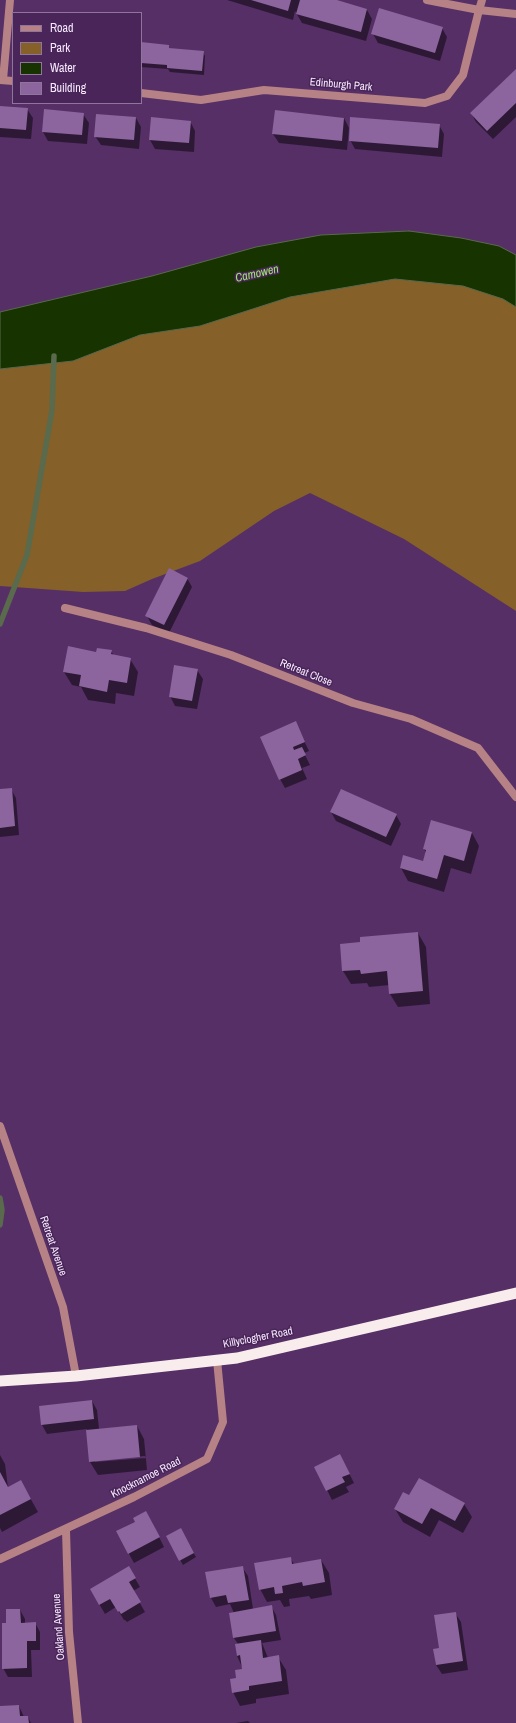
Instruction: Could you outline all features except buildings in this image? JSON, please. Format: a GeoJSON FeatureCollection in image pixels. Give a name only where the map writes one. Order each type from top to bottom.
{"type":"FeatureCollection","features":[{"type":"Feature","properties":{"kind":"highway","name":"Killyclogher Road"},"geometry":{"type":"LineString","coordinates":[[0,1381],[76,1376],[237,1358],[516,1293]]}},
{"type":"Feature","properties":{"kind":"street"},"geometry":{"type":"LineString","coordinates":[[10,0],[2,80],[12,81]]}},
{"type":"Feature","properties":{"kind":"street"},"geometry":{"type":"LineString","coordinates":[[427,0],[479,10],[516,14]]}},
{"type":"Feature","properties":{"kind":"street","name":"Edinburgh Park"},"geometry":{"type":"LineString","coordinates":[[142,94],[201,100],[264,90],[425,102],[447,96],[463,75],[482,0]]}},
{"type":"Feature","properties":{"kind":"street","name":"Retreat Close"},"geometry":{"type":"LineString","coordinates":[[65,608],[146,628],[231,655],[353,704],[418,722],[478,748],[516,797]]}},
{"type":"Feature","properties":{"kind":"street","name":"Retreat Avenue"},"geometry":{"type":"LineString","coordinates":[[0,1126],[63,1307],[76,1376]]}},
{"type":"Feature","properties":{"kind":"street","name":"Knocknamoe Road"},"geometry":{"type":"LineString","coordinates":[[0,1559],[66,1530],[207,1459],[223,1422],[217,1360]]}},
{"type":"Feature","properties":{"kind":"street","name":"Oakland Avenue"},"geometry":{"type":"LineString","coordinates":[[66,1530],[69,1632],[78,1723]]}},
{"type":"Feature","properties":{"kind":"green space"},"geometry":{"type":"Polygon","coordinates":[[[395,279],[463,286],[503,299],[516,307],[516,611],[404,539],[310,493],[274,511],[200,561],[125,591],[83,592],[0,586],[0,369],[73,361],[140,335],[200,326],[290,297],[395,279]]]}},
{"type":"Feature","properties":{"kind":"water","name":"Camowen"},"geometry":{"type":"Polygon","coordinates":[[[409,231],[461,238],[499,246],[516,255],[516,307],[503,299],[463,286],[395,279],[290,297],[200,326],[140,335],[73,361],[0,369],[0,312],[152,276],[256,247],[321,235],[409,231]]]}},
{"type":"Feature","properties":{"kind":"waterway"},"geometry":{"type":"LineString","coordinates":[[0,624],[27,555],[52,410],[54,356]]}},
{"type":"Feature","properties":{"kind":"waterway"},"geometry":{"type":"LineString","coordinates":[[0,1198],[2,1210],[0,1225]]}}]}
